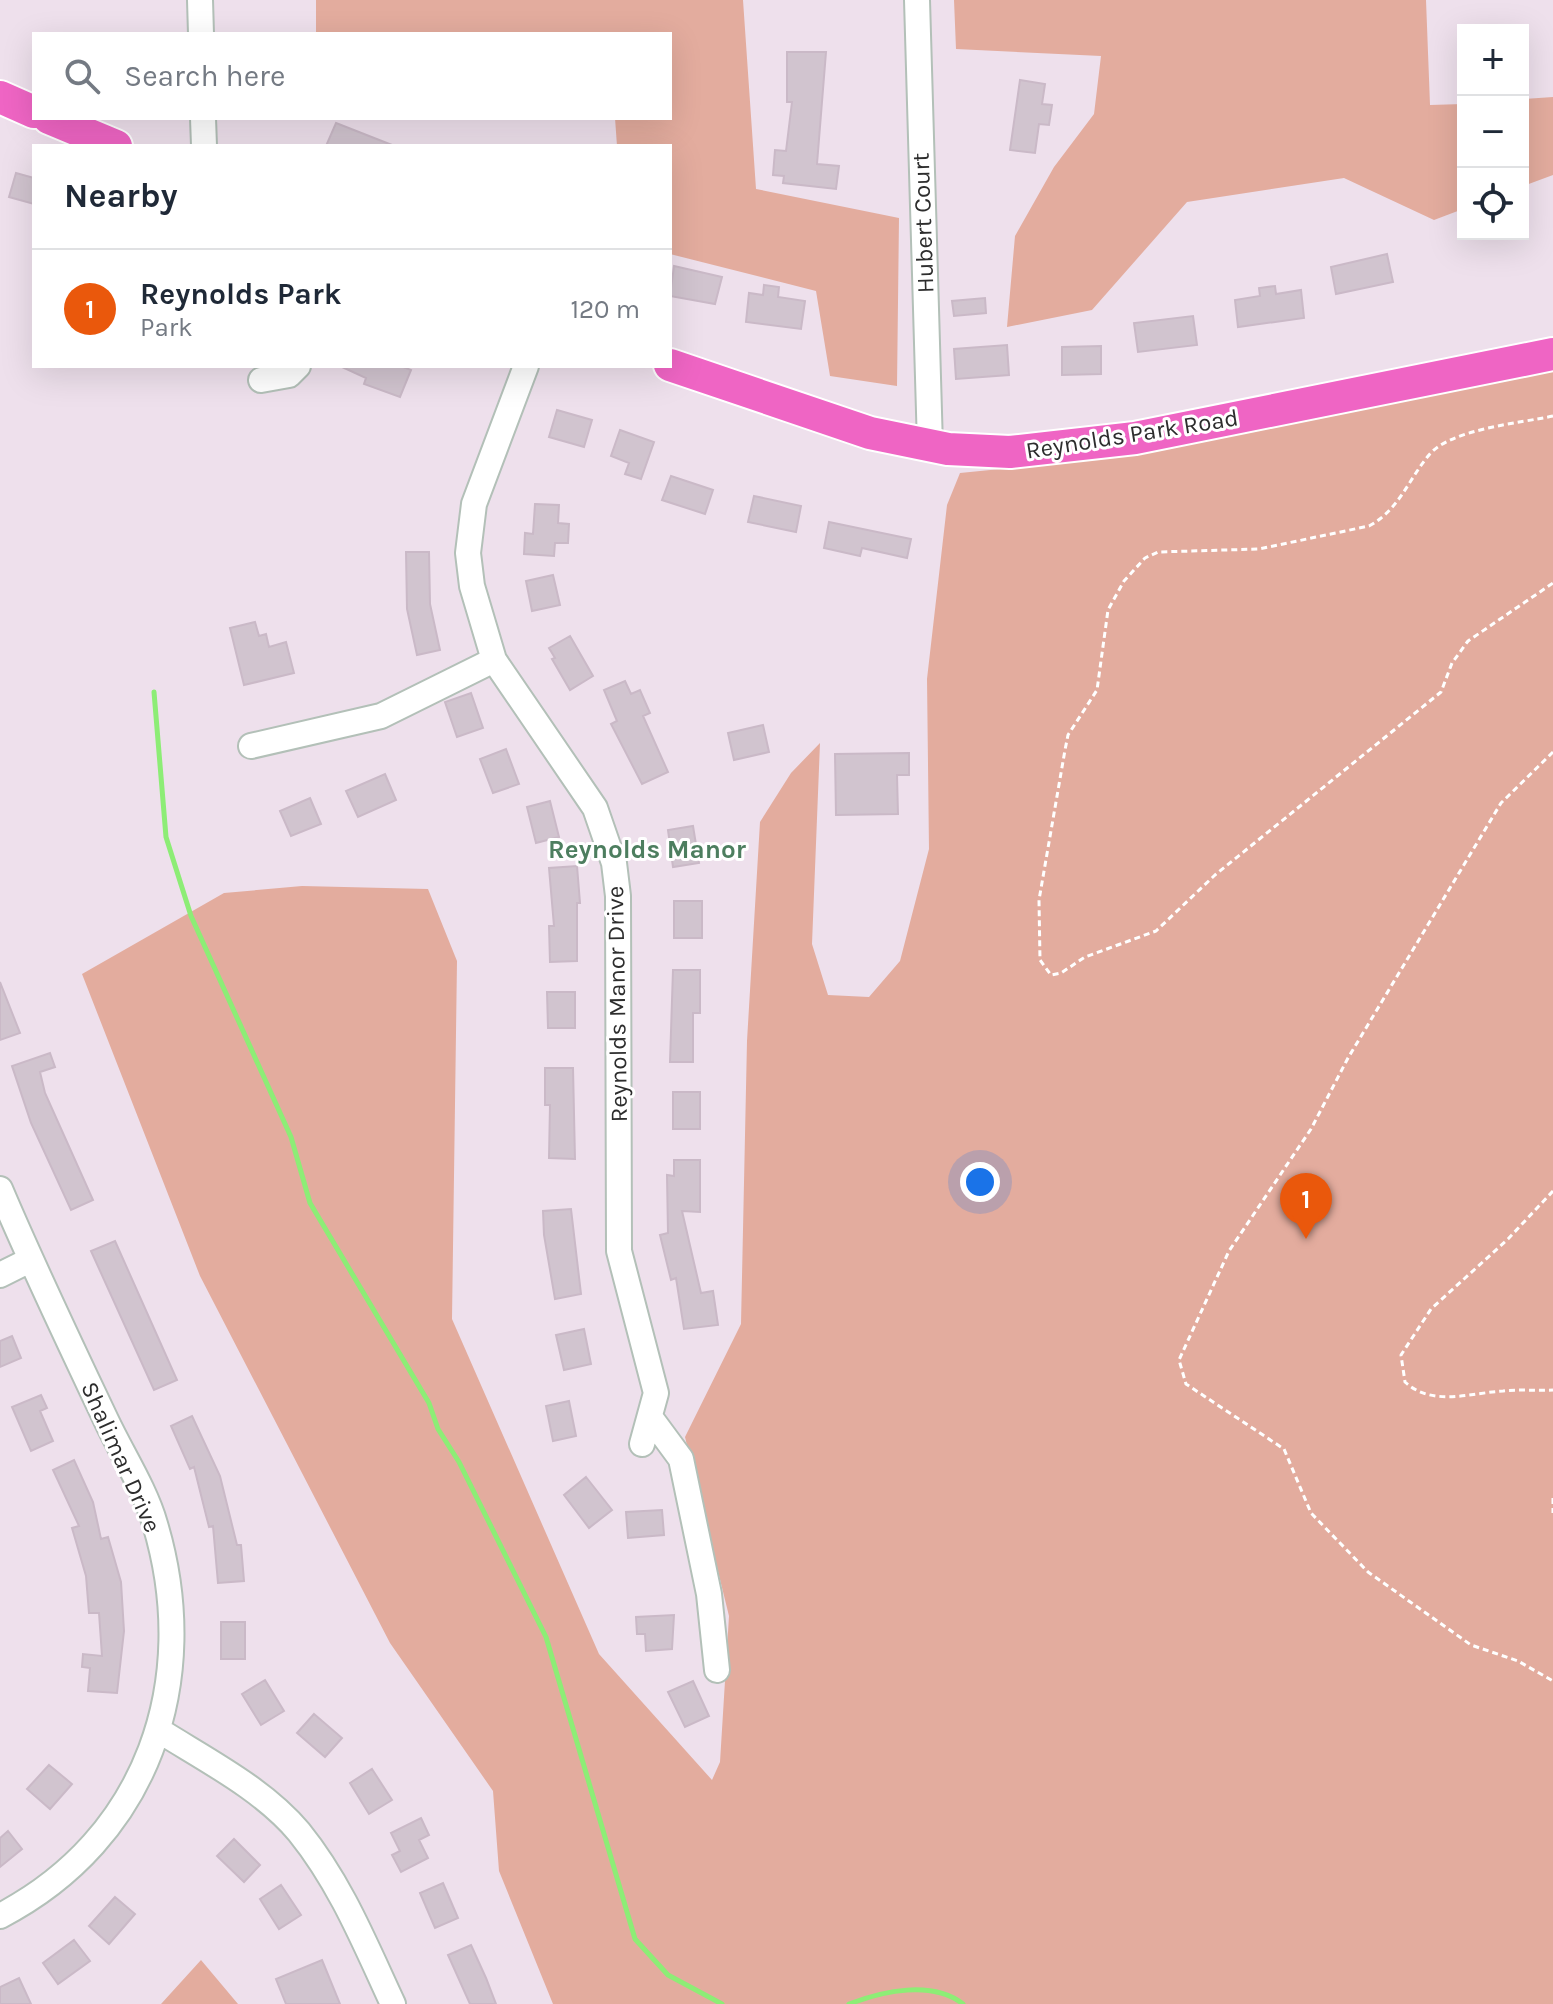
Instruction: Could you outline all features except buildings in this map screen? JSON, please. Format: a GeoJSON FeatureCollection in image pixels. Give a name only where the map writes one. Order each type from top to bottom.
{"type":"FeatureCollection","features":[{"type":"Feature","properties":{"kind":"main road"},"geometry":{"type":"LineString","coordinates":[[0,97],[32,111]]}},
{"type":"Feature","properties":{"kind":"main road"},"geometry":{"type":"LineString","coordinates":[[54,120],[111,144]]}},
{"type":"Feature","properties":{"kind":"main road","name":"Reynolds Park Road"},"geometry":{"type":"LineString","coordinates":[[672,366],[870,433],[930,446],[1010,452],[1135,438],[1553,354]]}},
{"type":"Feature","properties":{"kind":"street"},"geometry":{"type":"LineString","coordinates":[[200,0],[201,32]]}},
{"type":"Feature","properties":{"kind":"street","name":"Hubert Court"},"geometry":{"type":"LineString","coordinates":[[917,0],[930,446]]}},
{"type":"Feature","properties":{"kind":"street"},"geometry":{"type":"LineString","coordinates":[[203,120],[204,144]]}},
{"type":"Feature","properties":{"kind":"street"},"geometry":{"type":"LineString","coordinates":[[261,380],[289,375],[296,368]]}},
{"type":"Feature","properties":{"kind":"street","name":"Reynolds Manor Drive"},"geometry":{"type":"LineString","coordinates":[[525,368],[489,457],[468,528],[472,586],[494,660],[509,687],[595,808],[614,863],[618,896],[619,1251],[656,1393],[642,1444]]}},
{"type":"Feature","properties":{"kind":"street"},"geometry":{"type":"LineString","coordinates":[[251,746],[381,716],[494,660]]}},
{"type":"Feature","properties":{"kind":"street","name":"Shalimar Drive"},"geometry":{"type":"LineString","coordinates":[[0,1189],[30,1260],[155,1523],[173,1609],[169,1685],[160,1731],[144,1767],[106,1830],[52,1884],[0,1916]]}},
{"type":"Feature","properties":{"kind":"street"},"geometry":{"type":"LineString","coordinates":[[0,1275],[30,1260]]}},
{"type":"Feature","properties":{"kind":"street"},"geometry":{"type":"LineString","coordinates":[[650,1417],[681,1459],[709,1594],[717,1670]]}},
{"type":"Feature","properties":{"kind":"street"},"geometry":{"type":"LineString","coordinates":[[160,1731],[241,1782],[297,1830],[341,1892],[393,2004]]}},
{"type":"Feature","properties":{"kind":"path"},"geometry":{"type":"LineString","coordinates":[[1553,416],[1478,431],[1446,443],[1430,453],[1385,518],[1369,526],[1259,549],[1158,552],[1132,570],[1108,610],[1097,690],[1068,735],[1039,900],[1040,960],[1044,970],[1051,975],[1061,973],[1085,957],[1156,931],[1215,875],[1441,692],[1452,663],[1468,641],[1553,583]]}},
{"type":"Feature","properties":{"kind":"path"},"geometry":{"type":"LineString","coordinates":[[1553,752],[1501,803],[1348,1058],[1311,1129],[1229,1251],[1179,1360],[1186,1384],[1284,1449],[1311,1513],[1368,1572],[1471,1645],[1518,1661],[1553,1681]]}},
{"type":"Feature","properties":{"kind":"path"},"geometry":{"type":"LineString","coordinates":[[1553,1191],[1508,1239],[1431,1309],[1401,1355],[1400,1365],[1405,1382],[1422,1394],[1440,1397],[1506,1390],[1553,1390]]}},
{"type":"Feature","properties":{"kind":"path"},"geometry":{"type":"LineString","coordinates":[[1553,1498],[1553,1513]]}},
{"type":"Feature","properties":{"kind":"shaded area"},"geometry":{"type":"Polygon","coordinates":[[[316,0],[743,0],[756,189],[899,218],[897,386],[830,376],[816,291],[672,255],[672,144],[617,144],[615,120],[672,120],[672,32],[316,32],[316,0]]]}},
{"type":"Feature","properties":{"kind":"shaded area"},"geometry":{"type":"Polygon","coordinates":[[[954,0],[1426,0],[1430,105],[1457,104],[1457,211],[1434,220],[1344,178],[1187,202],[1092,310],[1007,327],[1015,236],[1054,167],[1094,114],[1101,56],[956,49],[954,0]]]}},
{"type":"Feature","properties":{"kind":"shaded area"},"geometry":{"type":"Polygon","coordinates":[[[1553,97],[1553,175],[1529,184],[1529,168],[1529,99],[1553,97]]]}},
{"type":"Feature","properties":{"kind":"shaded area"},"geometry":{"type":"Polygon","coordinates":[[[1553,371],[1553,2004],[553,2004],[499,1871],[493,1791],[390,1643],[200,1276],[82,974],[224,893],[302,886],[428,889],[457,961],[452,1319],[599,1654],[712,1780],[720,1762],[729,1616],[685,1437],[741,1324],[747,1041],[760,822],[791,773],[820,743],[812,944],[828,995],[869,997],[900,961],[929,849],[927,679],[947,505],[960,473],[1109,458],[1553,371]]]}},
{"type":"Feature","properties":{"kind":"shaded area"},"geometry":{"type":"Polygon","coordinates":[[[201,1960],[238,2004],[161,2004],[201,1960]]]}},
{"type":"Feature","properties":{"kind":"waterway"},"geometry":{"type":"LineString","coordinates":[[154,692],[166,837],[191,916],[291,1137],[310,1203],[429,1403],[438,1429],[459,1462],[546,1637],[635,1939],[668,1975],[722,2004]]}},
{"type":"Feature","properties":{"kind":"waterway"},"geometry":{"type":"LineString","coordinates":[[849,2004],[907,1990],[937,1992],[963,2004]]}},
{"type":"Feature","properties":{"kind":"place","name":"Reynolds Park"},"geometry":{"type":"Point","coordinates":[1306,1239]}},
{"type":"Feature","properties":{"kind":"district","name":"Reynolds Manor"},"geometry":{"type":"Point","coordinates":[647,849]}}]}
